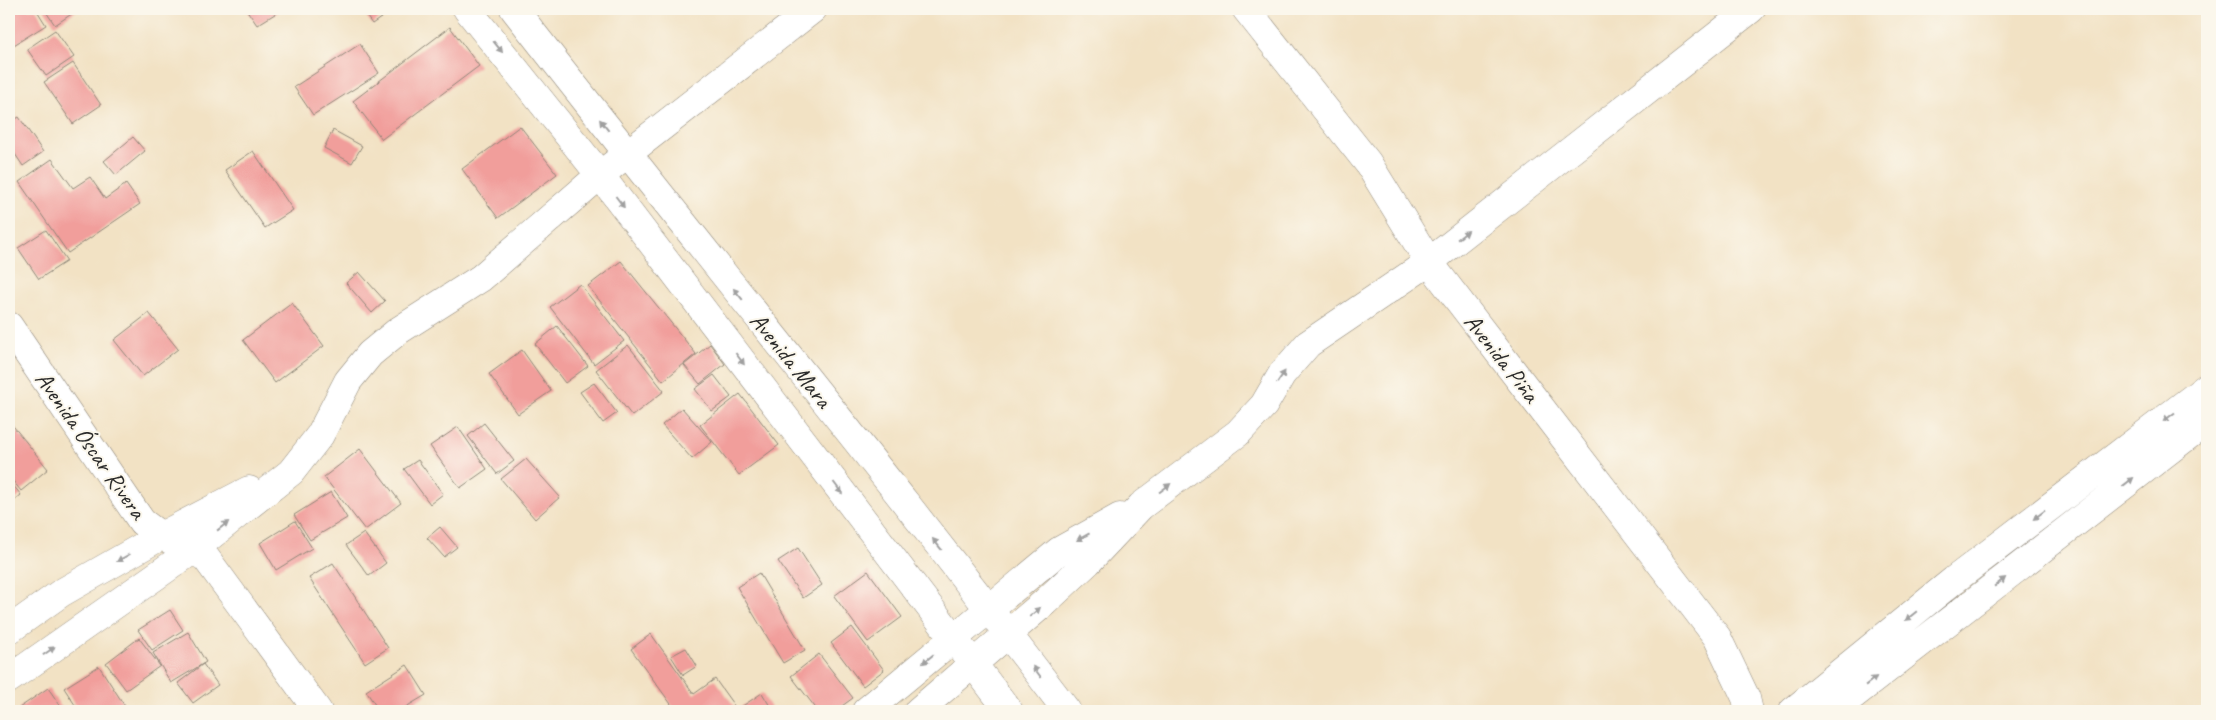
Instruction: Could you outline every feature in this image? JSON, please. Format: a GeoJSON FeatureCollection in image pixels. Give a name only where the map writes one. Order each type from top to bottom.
{"type":"FeatureCollection","features":[{"type":"Feature","properties":{"kind":"street","name":"Avenida Mara"},"geometry":{"type":"LineString","coordinates":[[467,9],[600,175],[1009,711]]}},
{"type":"Feature","properties":{"kind":"street","name":"Avenida Mara"},"geometry":{"type":"LineString","coordinates":[[514,9],[627,155],[988,608],[1066,711]]}},
{"type":"Feature","properties":{"kind":"street"},"geometry":{"type":"LineString","coordinates":[[9,679],[193,550],[292,472],[320,435],[348,381],[370,354],[398,331],[481,278],[600,175],[812,9]]}},
{"type":"Feature","properties":{"kind":"street","name":"Avenida Piña"},"geometry":{"type":"LineString","coordinates":[[1246,9],[1368,163],[1429,262],[1717,636],[1746,698],[1749,711]]}},
{"type":"Feature","properties":{"kind":"street"},"geometry":{"type":"LineString","coordinates":[[866,711],[1059,550],[1141,506],[1238,433],[1264,405],[1282,374],[1308,344],[1429,262],[1751,9]]}},
{"type":"Feature","properties":{"kind":"street","name":"Avenida Óscar Rivera"},"geometry":{"type":"LineString","coordinates":[[9,326],[142,522],[161,536],[206,558],[318,711]]}},
{"type":"Feature","properties":{"kind":"street"},"geometry":{"type":"LineString","coordinates":[[1841,701],[1954,580],[2207,387]]}},
{"type":"Feature","properties":{"kind":"street"},"geometry":{"type":"LineString","coordinates":[[1793,711],[1841,701],[2207,421]]}},
{"type":"Feature","properties":{"kind":"street"},"geometry":{"type":"LineString","coordinates":[[9,630],[61,593],[161,536],[236,496],[292,472]]}},
{"type":"Feature","properties":{"kind":"street"},"geometry":{"type":"LineString","coordinates":[[918,711],[1088,562],[1141,506]]}},
{"type":"Feature","properties":{"kind":"building"},"geometry":{"type":"Polygon","coordinates":[[[9,9],[36,9],[46,25],[9,48],[9,9]]]}},
{"type":"Feature","properties":{"kind":"building"},"geometry":{"type":"Polygon","coordinates":[[[44,9],[79,9],[55,25],[44,9]]]}},
{"type":"Feature","properties":{"kind":"building"},"geometry":{"type":"Polygon","coordinates":[[[246,9],[283,9],[257,25],[246,9]]]}},
{"type":"Feature","properties":{"kind":"building"},"geometry":{"type":"Polygon","coordinates":[[[361,9],[394,9],[372,24],[361,9]]]}},
{"type":"Feature","properties":{"kind":"building"},"geometry":{"type":"Polygon","coordinates":[[[450,27],[479,66],[382,139],[353,101],[450,27]]]}},
{"type":"Feature","properties":{"kind":"building"},"geometry":{"type":"Polygon","coordinates":[[[55,30],[74,57],[46,76],[27,49],[55,30]]]}},
{"type":"Feature","properties":{"kind":"building"},"geometry":{"type":"Polygon","coordinates":[[[360,44],[379,73],[313,115],[294,87],[360,44]]]}},
{"type":"Feature","properties":{"kind":"building"},"geometry":{"type":"Polygon","coordinates":[[[73,63],[101,105],[73,124],[44,82],[73,63]]]}},
{"type":"Feature","properties":{"kind":"building"},"geometry":{"type":"Polygon","coordinates":[[[9,103],[16,114],[9,118],[9,103]]]}},
{"type":"Feature","properties":{"kind":"building"},"geometry":{"type":"Polygon","coordinates":[[[19,117],[43,152],[23,166],[9,145],[9,123],[19,117]]]}},
{"type":"Feature","properties":{"kind":"building"},"geometry":{"type":"Polygon","coordinates":[[[520,126],[557,174],[498,218],[462,169],[520,126]]]}},
{"type":"Feature","properties":{"kind":"building"},"geometry":{"type":"Polygon","coordinates":[[[333,130],[362,146],[352,163],[324,148],[333,130]]]}},
{"type":"Feature","properties":{"kind":"building"},"geometry":{"type":"Polygon","coordinates":[[[133,137],[145,151],[116,175],[104,161],[133,137]]]}},
{"type":"Feature","properties":{"kind":"building"},"geometry":{"type":"Polygon","coordinates":[[[253,151],[293,210],[265,228],[225,170],[253,151]]]}},
{"type":"Feature","properties":{"kind":"building"},"geometry":{"type":"Polygon","coordinates":[[[52,159],[73,188],[90,177],[105,199],[126,184],[140,204],[68,253],[19,182],[52,159]]]}},
{"type":"Feature","properties":{"kind":"building"},"geometry":{"type":"Polygon","coordinates":[[[46,230],[67,261],[39,279],[18,248],[46,230]]]}},
{"type":"Feature","properties":{"kind":"building"},"geometry":{"type":"Polygon","coordinates":[[[621,261],[696,354],[663,381],[588,286],[621,261]]]}},
{"type":"Feature","properties":{"kind":"building"},"geometry":{"type":"Polygon","coordinates":[[[359,272],[385,301],[372,313],[346,283],[359,272]]]}},
{"type":"Feature","properties":{"kind":"building"},"geometry":{"type":"Polygon","coordinates":[[[580,284],[624,341],[594,364],[550,307],[580,284]]]}},
{"type":"Feature","properties":{"kind":"building"},"geometry":{"type":"Polygon","coordinates":[[[292,303],[324,346],[275,383],[243,340],[292,303]]]}},
{"type":"Feature","properties":{"kind":"building"},"geometry":{"type":"Polygon","coordinates":[[[149,313],[178,349],[143,376],[114,340],[149,313]]]}},
{"type":"Feature","properties":{"kind":"building"},"geometry":{"type":"Polygon","coordinates":[[[557,326],[588,366],[565,383],[535,344],[557,326]]]}},
{"type":"Feature","properties":{"kind":"building"},"geometry":{"type":"Polygon","coordinates":[[[710,344],[725,364],[700,384],[684,365],[710,344]]]}},
{"type":"Feature","properties":{"kind":"building"},"geometry":{"type":"Polygon","coordinates":[[[628,345],[664,391],[632,416],[596,370],[628,345]]]}},
{"type":"Feature","properties":{"kind":"building"},"geometry":{"type":"Polygon","coordinates":[[[522,350],[551,391],[518,414],[489,374],[522,350]]]}},
{"type":"Feature","properties":{"kind":"building"},"geometry":{"type":"Polygon","coordinates":[[[714,375],[731,397],[712,411],[695,389],[714,375]]]}},
{"type":"Feature","properties":{"kind":"building"},"geometry":{"type":"Polygon","coordinates":[[[594,383],[617,413],[603,423],[580,392],[594,383]]]}},
{"type":"Feature","properties":{"kind":"building"},"geometry":{"type":"Polygon","coordinates":[[[740,394],[779,445],[739,475],[700,425],[740,394]]]}},
{"type":"Feature","properties":{"kind":"building"},"geometry":{"type":"Polygon","coordinates":[[[682,408],[712,442],[692,459],[662,425],[682,408]]]}},
{"type":"Feature","properties":{"kind":"building"},"geometry":{"type":"Polygon","coordinates":[[[9,421],[48,469],[21,491],[9,476],[9,421]]]}},
{"type":"Feature","properties":{"kind":"building"},"geometry":{"type":"Polygon","coordinates":[[[484,423],[514,461],[497,474],[468,436],[484,423]]]}},
{"type":"Feature","properties":{"kind":"building"},"geometry":{"type":"Polygon","coordinates":[[[458,427],[487,469],[460,488],[430,446],[458,427]]]}},
{"type":"Feature","properties":{"kind":"building"},"geometry":{"type":"Polygon","coordinates":[[[360,449],[401,503],[365,530],[324,477],[360,449]]]}},
{"type":"Feature","properties":{"kind":"building"},"geometry":{"type":"Polygon","coordinates":[[[526,459],[560,497],[535,519],[501,479],[526,459]]]}},
{"type":"Feature","properties":{"kind":"building"},"geometry":{"type":"Polygon","coordinates":[[[418,460],[443,494],[430,504],[404,469],[418,460]]]}},
{"type":"Feature","properties":{"kind":"building"},"geometry":{"type":"Polygon","coordinates":[[[9,480],[21,495],[9,505],[9,480]]]}},
{"type":"Feature","properties":{"kind":"building"},"geometry":{"type":"Polygon","coordinates":[[[331,492],[347,518],[310,540],[294,515],[331,492]]]}},
{"type":"Feature","properties":{"kind":"building"},"geometry":{"type":"Polygon","coordinates":[[[295,521],[312,548],[276,570],[260,543],[295,521]]]}},
{"type":"Feature","properties":{"kind":"building"},"geometry":{"type":"Polygon","coordinates":[[[440,527],[457,547],[444,557],[427,538],[440,527]]]}},
{"type":"Feature","properties":{"kind":"building"},"geometry":{"type":"Polygon","coordinates":[[[364,533],[386,563],[369,576],[346,545],[364,533]]]}},
{"type":"Feature","properties":{"kind":"building"},"geometry":{"type":"Polygon","coordinates":[[[798,548],[822,585],[803,598],[778,561],[798,548]]]}},
{"type":"Feature","properties":{"kind":"building"},"geometry":{"type":"Polygon","coordinates":[[[333,563],[388,648],[365,663],[309,578],[333,563]]]}},
{"type":"Feature","properties":{"kind":"building"},"geometry":{"type":"Polygon","coordinates":[[[868,571],[902,617],[868,642],[834,596],[868,571]]]}},
{"type":"Feature","properties":{"kind":"building"},"geometry":{"type":"Polygon","coordinates":[[[759,573],[805,650],[783,663],[737,587],[759,573]]]}},
{"type":"Feature","properties":{"kind":"building"},"geometry":{"type":"Polygon","coordinates":[[[170,610],[183,630],[152,650],[138,630],[170,610]]]}},
{"type":"Feature","properties":{"kind":"building"},"geometry":{"type":"Polygon","coordinates":[[[852,627],[884,670],[863,686],[831,643],[852,627]]]}},
{"type":"Feature","properties":{"kind":"building"},"geometry":{"type":"Polygon","coordinates":[[[188,632],[206,662],[171,683],[153,653],[188,632]]]}},
{"type":"Feature","properties":{"kind":"building"},"geometry":{"type":"Polygon","coordinates":[[[651,634],[694,694],[715,679],[735,707],[729,711],[676,711],[631,649],[651,634]]]}},
{"type":"Feature","properties":{"kind":"building"},"geometry":{"type":"Polygon","coordinates":[[[139,638],[160,666],[126,690],[106,663],[139,638]]]}},
{"type":"Feature","properties":{"kind":"building"},"geometry":{"type":"Polygon","coordinates":[[[686,648],[697,666],[683,675],[671,656],[686,648]]]}},
{"type":"Feature","properties":{"kind":"building"},"geometry":{"type":"Polygon","coordinates":[[[819,654],[853,698],[835,711],[818,711],[791,676],[819,654]]]}},
{"type":"Feature","properties":{"kind":"building"},"geometry":{"type":"Polygon","coordinates":[[[203,664],[218,685],[193,703],[178,683],[203,664]]]}},
{"type":"Feature","properties":{"kind":"building"},"geometry":{"type":"Polygon","coordinates":[[[407,665],[426,695],[399,711],[379,711],[366,691],[407,665]]]}},
{"type":"Feature","properties":{"kind":"building"},"geometry":{"type":"Polygon","coordinates":[[[99,666],[128,711],[79,711],[64,688],[99,666]]]}},
{"type":"Feature","properties":{"kind":"building"},"geometry":{"type":"Polygon","coordinates":[[[48,688],[64,711],[21,711],[19,708],[48,688]]]}},
{"type":"Feature","properties":{"kind":"building"},"geometry":{"type":"Polygon","coordinates":[[[762,693],[773,711],[735,711],[762,693]]]}}]}
